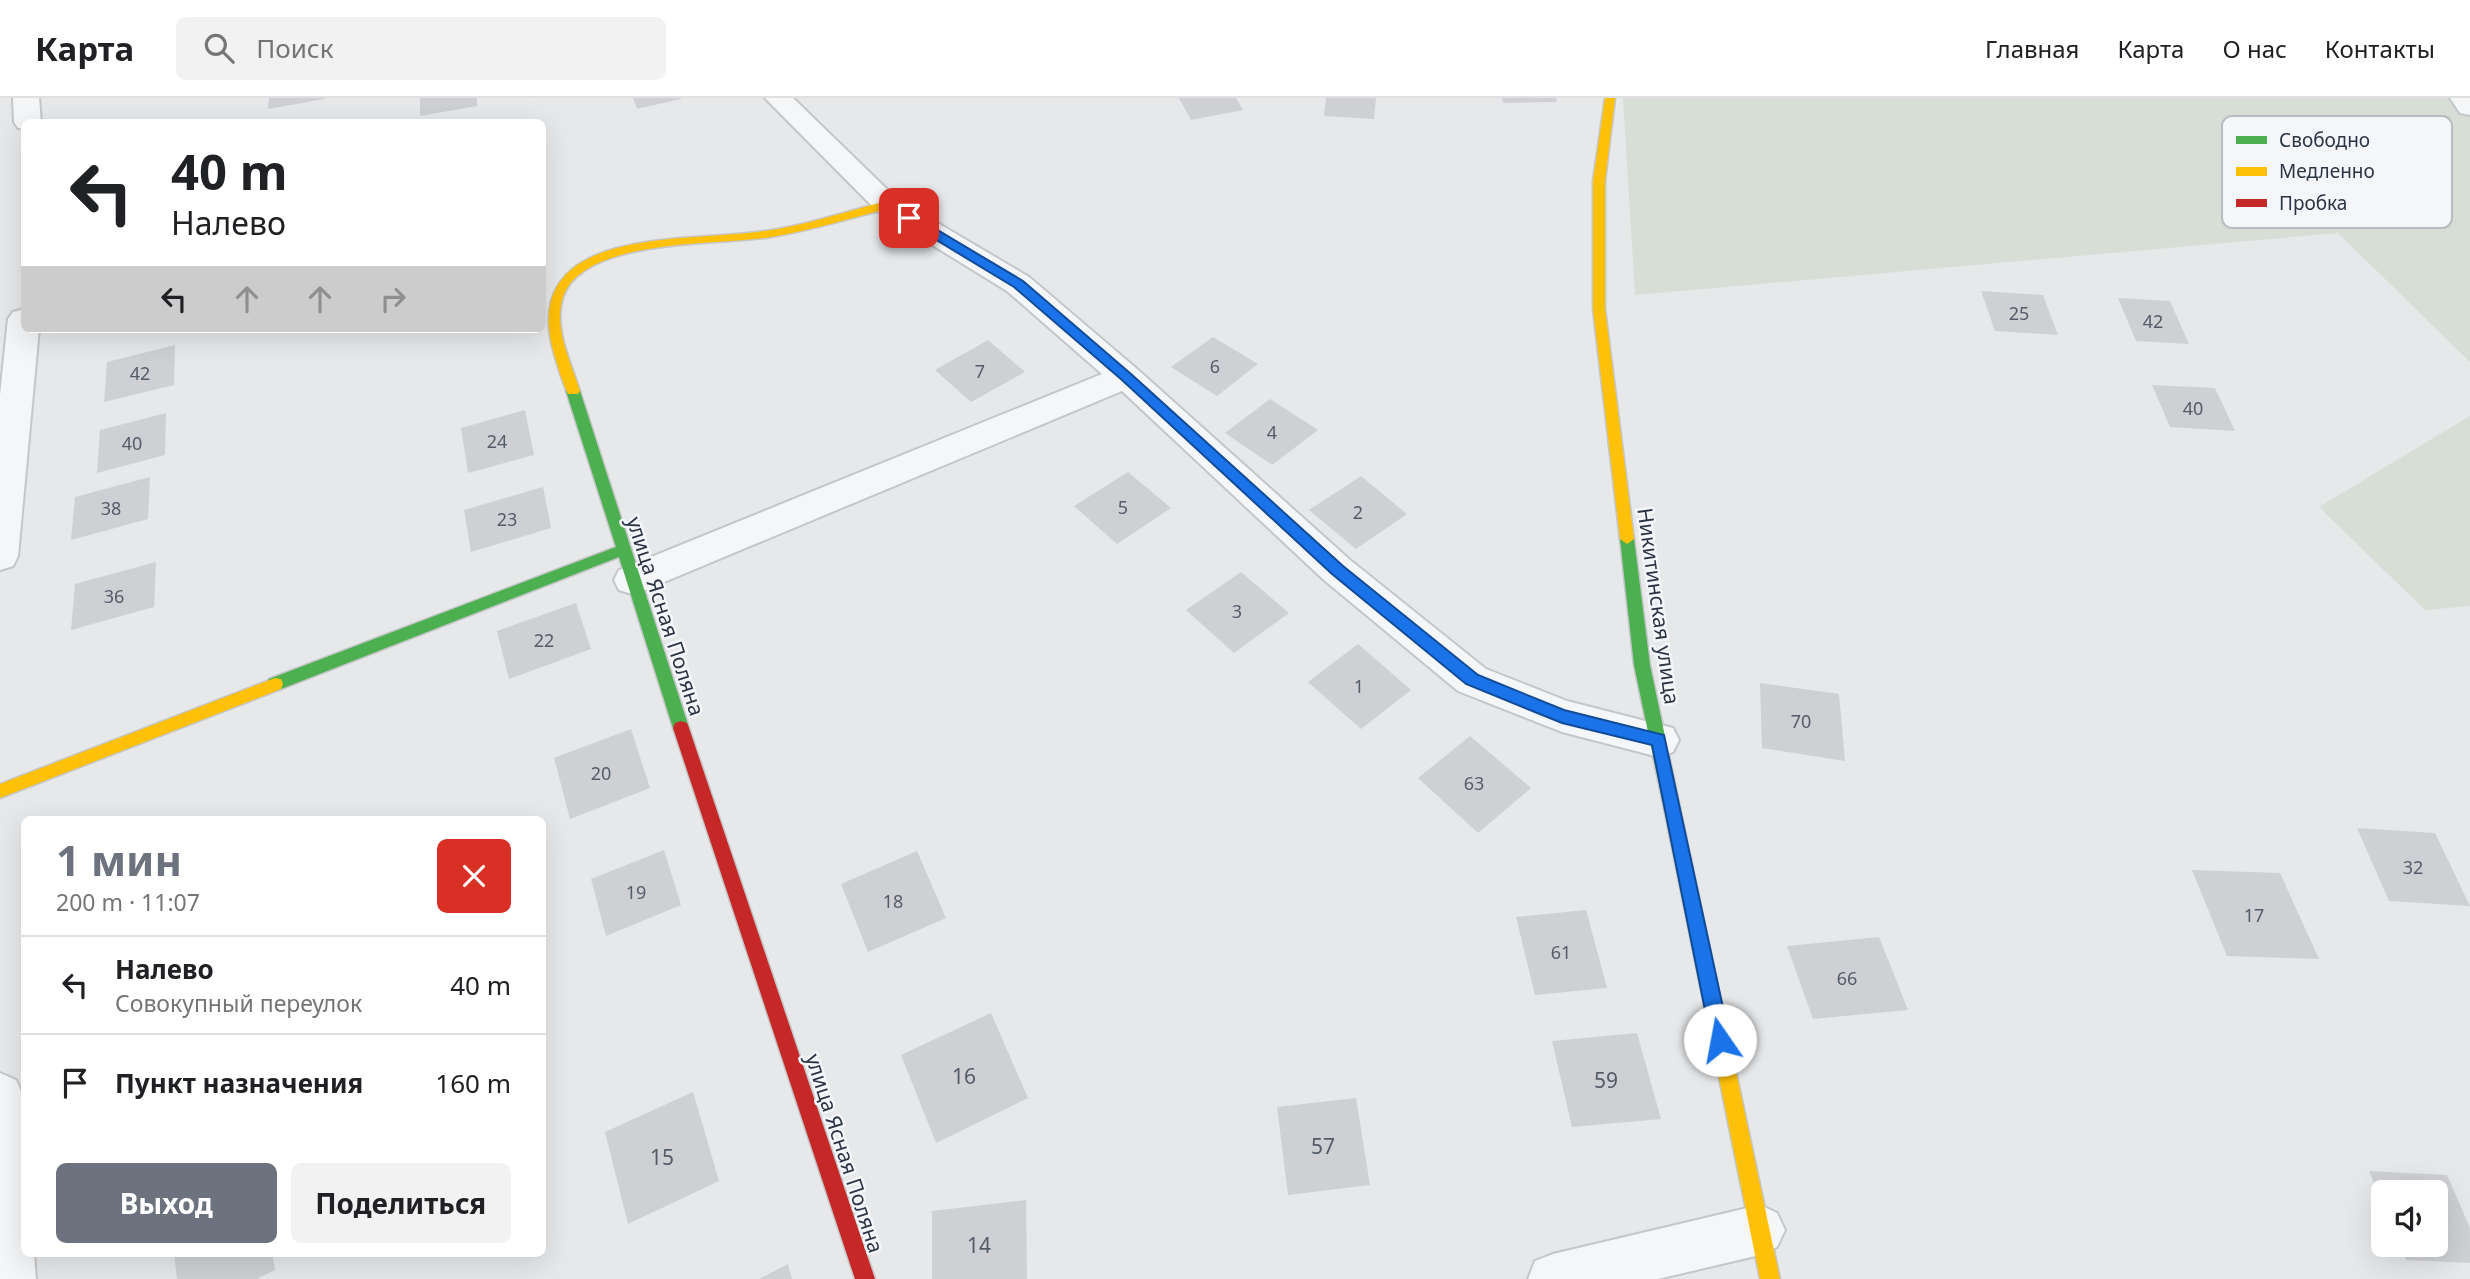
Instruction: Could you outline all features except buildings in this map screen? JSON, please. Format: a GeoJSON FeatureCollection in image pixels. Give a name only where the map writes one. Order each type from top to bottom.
{"type":"FeatureCollection","features":[{"type":"Feature","properties":{"kind":"street"},"geometry":{"type":"LineString","coordinates":[[26,98],[28,119]]}},
{"type":"Feature","properties":{"kind":"street"},"geometry":{"type":"LineString","coordinates":[[778,98],[887,205],[1018,284],[1126,377],[1337,570],[1472,680],[1562,716],[1659,740]]}},
{"type":"Feature","properties":{"kind":"street","name":"Никитинская улица"},"geometry":{"type":"LineString","coordinates":[[1610,98],[1599,181],[1599,309],[1642,665],[1770,1279]]}},
{"type":"Feature","properties":{"kind":"street"},"geometry":{"type":"LineString","coordinates":[[2463,98],[2470,107]]}},
{"type":"Feature","properties":{"kind":"street","name":"улица Ясная Поляна"},"geometry":{"type":"LineString","coordinates":[[865,1279],[627,565],[558,341],[554,309],[565,281],[593,262],[628,247],[758,236],[887,205]]}},
{"type":"Feature","properties":{"kind":"street"},"geometry":{"type":"LineString","coordinates":[[0,556],[23,333]]}},
{"type":"Feature","properties":{"kind":"street"},"geometry":{"type":"LineString","coordinates":[[0,791],[627,565],[1126,377]]}},
{"type":"Feature","properties":{"kind":"street"},"geometry":{"type":"LineString","coordinates":[[0,1096],[11,1279]]}},
{"type":"Feature","properties":{"kind":"street"},"geometry":{"type":"LineString","coordinates":[[1553,1279],[1760,1230]]}},
{"type":"Feature","properties":{"kind":"shaded area"},"geometry":{"type":"Polygon","coordinates":[[[1623,98],[2470,98],[2470,362],[2338,233],[1635,295],[1623,98]]]}},
{"type":"Feature","properties":{"kind":"shaded area"},"geometry":{"type":"Polygon","coordinates":[[[2470,416],[2470,606],[2425,610],[2319,507],[2470,416]]]}},
{"type":"Feature","properties":{"kind":"traffic: fast"},"geometry":{"type":"LineString","coordinates":[[573,391],[681,728]]}},
{"type":"Feature","properties":{"kind":"traffic: fast"},"geometry":{"type":"LineString","coordinates":[[1627,539],[1642,665],[1672,808]]}},
{"type":"Feature","properties":{"kind":"traffic: fast"},"geometry":{"type":"LineString","coordinates":[[275,684],[622,550]]}},
{"type":"Feature","properties":{"kind":"traffic: slow"},"geometry":{"type":"LineString","coordinates":[[1610,98],[1599,181],[1599,309],[1627,539]]}},
{"type":"Feature","properties":{"kind":"traffic: slow"},"geometry":{"type":"LineString","coordinates":[[573,391],[556,337],[554,309],[564,284],[581,268],[602,257],[627,249],[654,244],[757,236],[887,205]]}},
{"type":"Feature","properties":{"kind":"traffic: slow"},"geometry":{"type":"LineString","coordinates":[[0,791],[275,684]]}},
{"type":"Feature","properties":{"kind":"traffic: slow"},"geometry":{"type":"LineString","coordinates":[[1672,808],[1770,1279]]}},
{"type":"Feature","properties":{"kind":"traffic: jam"},"geometry":{"type":"LineString","coordinates":[[681,728],[865,1279]]}},
{"type":"Feature","properties":{"kind":"route"},"geometry":{"type":"LineString","coordinates":[[909,218],[1018,284],[1126,377],[1337,570],[1472,680],[1562,716],[1659,740],[1720,1040]]}}]}
